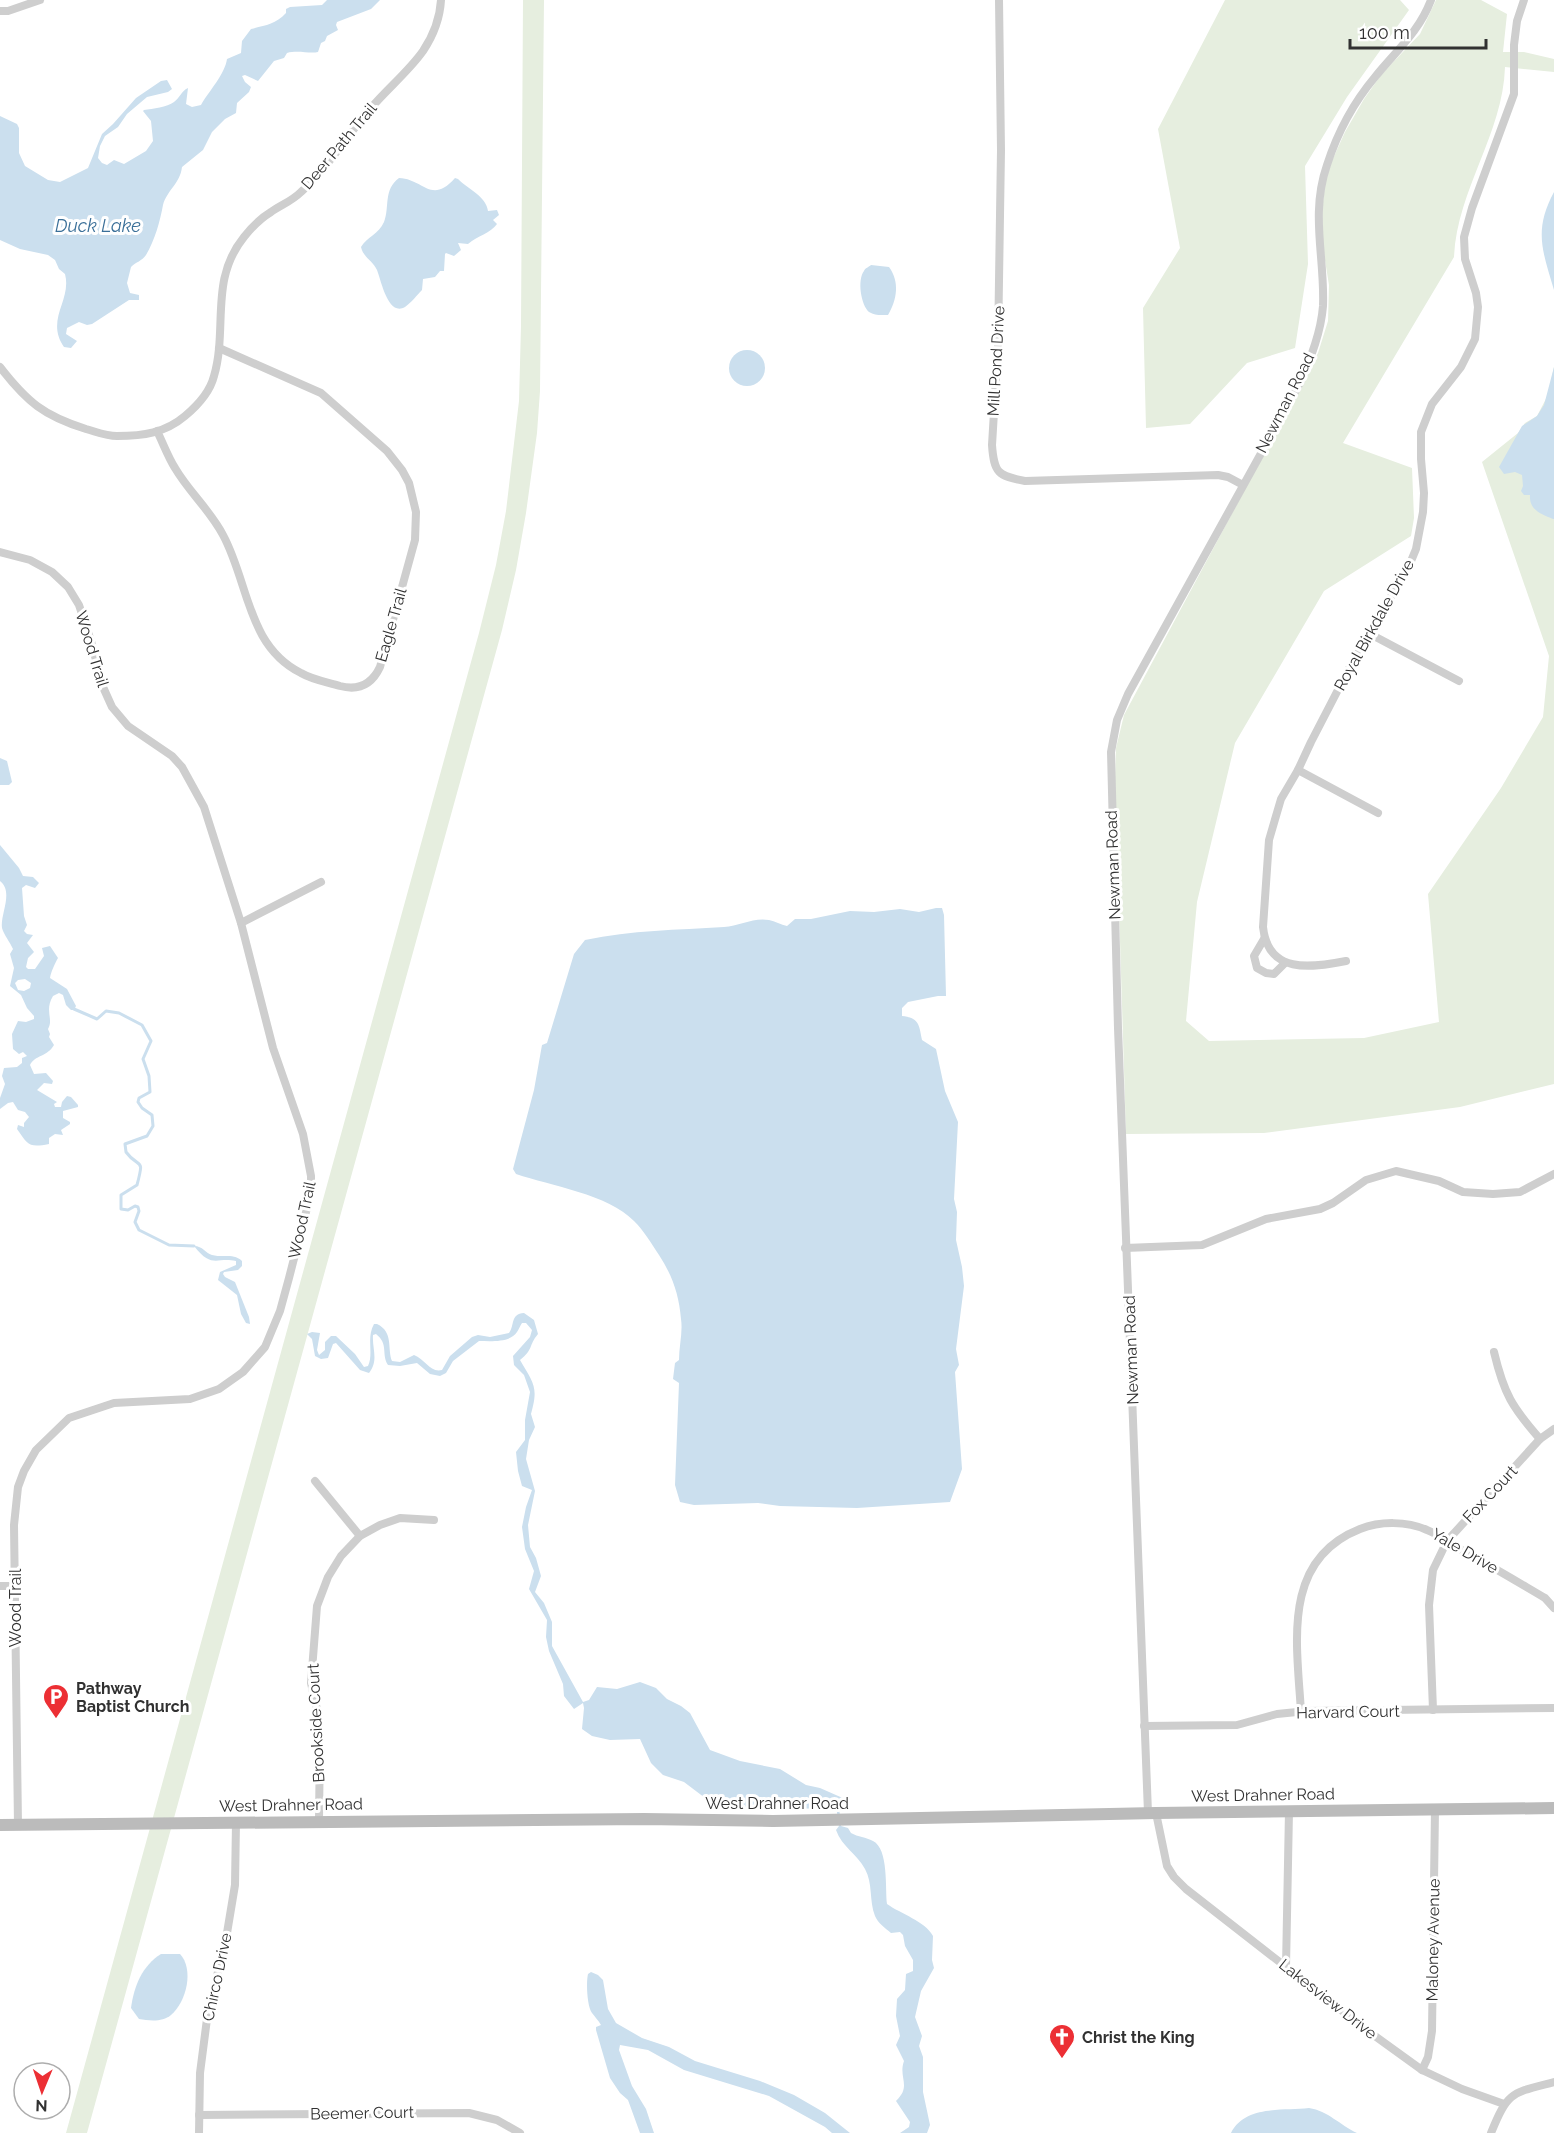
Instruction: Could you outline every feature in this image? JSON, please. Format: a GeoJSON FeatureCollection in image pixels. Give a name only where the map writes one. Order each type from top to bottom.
{"type":"FeatureCollection","features":[{"type":"Feature","properties":{"kind":"street"},"geometry":{"type":"LineString","coordinates":[[0,11],[8,11],[40,0]]}},
{"type":"Feature","properties":{"kind":"street","name":"Deer Path Trail"},"geometry":{"type":"LineString","coordinates":[[0,367],[24,397],[42,411],[71,424],[108,436],[140,436],[168,428],[181,420],[205,396],[214,377],[219,348],[220,297],[225,272],[232,254],[253,226],[299,194],[313,180],[373,105],[423,51],[436,27],[441,0]]}},
{"type":"Feature","properties":{"kind":"street","name":"Mill Pond Drive"},"geometry":{"type":"LineString","coordinates":[[999,0],[998,346],[992,445],[993,460],[998,471],[1005,478],[1025,481],[1218,475],[1244,485]]}},
{"type":"Feature","properties":{"kind":"street","name":"Newman Road"},"geometry":{"type":"LineString","coordinates":[[1152,1813],[1144,1726],[1128,1272],[1125,1248],[1111,752],[1117,720],[1128,694],[1301,381],[1320,328],[1323,281],[1317,229],[1318,205],[1326,167],[1336,140],[1373,79],[1416,31],[1431,0]]}},
{"type":"Feature","properties":{"kind":"street","name":"Royal Birkdale Drive"},"geometry":{"type":"LineString","coordinates":[[1346,961],[1308,966],[1285,963],[1274,974],[1257,968],[1254,956],[1264,939],[1269,840],[1281,799],[1355,657],[1372,635],[1416,549],[1425,493],[1421,459],[1422,432],[1426,418],[1439,393],[1461,367],[1475,339],[1478,307],[1466,259],[1464,237],[1472,208],[1514,94],[1514,45],[1517,21],[1524,0]]}},
{"type":"Feature","properties":{"kind":"street","name":"Eagle Trail"},"geometry":{"type":"LineString","coordinates":[[158,431],[175,469],[223,535],[240,572],[253,620],[269,647],[290,667],[316,680],[348,688],[357,688],[371,681],[380,667],[415,540],[416,512],[409,483],[387,451],[321,393],[219,348]]}},
{"type":"Feature","properties":{"kind":"street","name":"Wood Trail"},"geometry":{"type":"LineString","coordinates":[[0,552],[30,560],[52,572],[68,587],[79,604],[103,687],[112,707],[128,726],[172,756],[182,767],[195,790],[213,829],[242,923],[273,1048],[303,1134],[311,1176],[307,1208],[280,1311],[265,1347],[243,1372],[219,1389],[190,1399],[114,1403],[69,1418],[36,1450],[18,1487],[14,1525],[18,1825]]}},
{"type":"Feature","properties":{"kind":"street"},"geometry":{"type":"LineString","coordinates":[[1372,635],[1459,681]]}},
{"type":"Feature","properties":{"kind":"street"},"geometry":{"type":"LineString","coordinates":[[1298,770],[1378,813]]}},
{"type":"Feature","properties":{"kind":"street"},"geometry":{"type":"LineString","coordinates":[[242,923],[321,882]]}},
{"type":"Feature","properties":{"kind":"street"},"geometry":{"type":"LineString","coordinates":[[1264,939],[1270,950],[1285,963]]}},
{"type":"Feature","properties":{"kind":"street"},"geometry":{"type":"LineString","coordinates":[[1125,1248],[1202,1245],[1266,1219],[1320,1209],[1333,1203],[1366,1180],[1396,1171],[1439,1181],[1463,1192],[1493,1194],[1520,1191],[1554,1174]]}},
{"type":"Feature","properties":{"kind":"street"},"geometry":{"type":"LineString","coordinates":[[1494,1352],[1508,1399],[1540,1439]]}},
{"type":"Feature","properties":{"kind":"street","name":"Fox Court"},"geometry":{"type":"LineString","coordinates":[[1433,1710],[1430,1585],[1432,1570],[1447,1541],[1540,1439],[1554,1429]]}},
{"type":"Feature","properties":{"kind":"street"},"geometry":{"type":"LineString","coordinates":[[315,1481],[360,1536]]}},
{"type":"Feature","properties":{"kind":"street","name":"Brookside Court"},"geometry":{"type":"LineString","coordinates":[[319,1821],[320,1735],[318,1714],[310,1683],[317,1606],[328,1577],[342,1556],[360,1536],[380,1525],[400,1518],[434,1520]]}},
{"type":"Feature","properties":{"kind":"street","name":"Yale Drive"},"geometry":{"type":"LineString","coordinates":[[1300,1712],[1298,1613],[1304,1584],[1324,1553],[1347,1534],[1368,1526],[1398,1523],[1426,1529],[1545,1598],[1554,1608]]}},
{"type":"Feature","properties":{"kind":"street"},"geometry":{"type":"LineString","coordinates":[[0,1586],[15,1586]]}},
{"type":"Feature","properties":{"kind":"street","name":"Harvard Court"},"geometry":{"type":"LineString","coordinates":[[1144,1726],[1237,1725],[1277,1714],[1300,1712],[1554,1708]]}},
{"type":"Feature","properties":{"kind":"street","name":"West Drahner Road"},"geometry":{"type":"LineString","coordinates":[[0,1825],[644,1819],[773,1821],[1289,1810],[1554,1808]]}},
{"type":"Feature","properties":{"kind":"street","name":"Maloney Avenue"},"geometry":{"type":"LineString","coordinates":[[1422,2070],[1428,2057],[1432,2031],[1435,1809]]}},
{"type":"Feature","properties":{"kind":"street"},"geometry":{"type":"LineString","coordinates":[[1286,1967],[1289,1810]]}},
{"type":"Feature","properties":{"kind":"street","name":"Lakesview Drive"},"geometry":{"type":"LineString","coordinates":[[1152,1813],[1167,1866],[1186,1889],[1368,2031],[1422,2070],[1462,2089],[1504,2104]]}},
{"type":"Feature","properties":{"kind":"street","name":"Chirco Drive"},"geometry":{"type":"LineString","coordinates":[[199,2133],[200,2073],[207,2019],[227,1933],[235,1885],[237,1822]]}},
{"type":"Feature","properties":{"kind":"street"},"geometry":{"type":"LineString","coordinates":[[1491,2133],[1504,2104],[1510,2097],[1518,2091],[1554,2082]]}},
{"type":"Feature","properties":{"kind":"street","name":"Beemer Court"},"geometry":{"type":"LineString","coordinates":[[199,2115],[470,2113],[497,2120],[520,2133]]}},
{"type":"Feature","properties":{"kind":"green space"},"geometry":{"type":"Polygon","coordinates":[[[523,0],[544,0],[540,391],[537,433],[516,570],[502,630],[87,2133],[66,2133],[69,2121],[72,2121],[72,2111],[479,633],[496,565],[506,511],[519,401],[523,0]]]}},
{"type":"Feature","properties":{"kind":"green space"},"geometry":{"type":"Polygon","coordinates":[[[1225,0],[1400,0],[1409,10],[1347,97],[1305,166],[1308,264],[1295,348],[1247,363],[1190,424],[1146,428],[1143,308],[1180,248],[1158,129],[1225,0]]]}},
{"type":"Feature","properties":{"kind":"green space"},"geometry":{"type":"Polygon","coordinates":[[[1436,0],[1481,0],[1507,14],[1503,52],[1524,52],[1554,59],[1554,72],[1505,67],[1497,116],[1463,208],[1454,257],[1343,443],[1412,468],[1414,518],[1411,536],[1324,591],[1235,743],[1197,902],[1186,1021],[1209,1041],[1364,1038],[1439,1022],[1428,894],[1501,788],[1543,717],[1549,656],[1482,462],[1518,433],[1525,423],[1537,416],[1548,395],[1554,367],[1554,1084],[1460,1107],[1264,1133],[1126,1134],[1115,779],[1116,748],[1124,715],[1318,353],[1328,321],[1329,285],[1323,248],[1322,211],[1325,184],[1331,163],[1364,99],[1381,75],[1420,34],[1436,0]]]}},
{"type":"Feature","properties":{"kind":"water","name":"Duck Lake"},"geometry":{"type":"Polygon","coordinates":[[[327,0],[380,0],[371,9],[337,22],[338,30],[327,36],[318,52],[287,53],[284,58],[274,61],[258,81],[245,75],[242,76],[251,87],[249,92],[237,103],[236,113],[225,119],[212,132],[203,150],[182,167],[179,178],[165,200],[149,249],[144,257],[131,267],[127,283],[130,293],[139,295],[139,300],[129,300],[92,324],[79,322],[67,328],[66,334],[77,341],[71,348],[64,347],[57,328],[65,293],[65,274],[59,269],[55,260],[48,255],[20,249],[0,240],[0,116],[17,124],[19,128],[19,153],[25,166],[48,180],[60,182],[88,168],[102,134],[136,98],[161,81],[167,80],[172,89],[147,97],[127,114],[118,127],[105,136],[98,158],[107,165],[114,160],[124,164],[146,151],[153,141],[151,121],[144,110],[171,104],[188,88],[186,104],[192,107],[201,105],[220,76],[227,59],[241,53],[242,41],[251,29],[278,20],[290,7],[322,5],[327,0]]]}},
{"type":"Feature","properties":{"kind":"water"},"geometry":{"type":"Polygon","coordinates":[[[399,178],[408,179],[433,190],[440,190],[455,178],[458,179],[481,197],[488,211],[497,210],[499,215],[493,220],[497,224],[491,230],[468,244],[458,243],[461,250],[454,256],[446,253],[444,271],[440,271],[435,277],[423,279],[422,290],[405,307],[399,309],[394,307],[386,296],[377,270],[361,247],[382,226],[386,216],[389,193],[399,178]]]}},
{"type":"Feature","properties":{"kind":"water"},"geometry":{"type":"Polygon","coordinates":[[[1554,192],[1554,290],[1544,253],[1542,230],[1554,192]]]}},
{"type":"Feature","properties":{"kind":"water"},"geometry":{"type":"Polygon","coordinates":[[[871,265],[889,267],[895,279],[894,303],[888,315],[871,313],[864,304],[861,280],[865,270],[871,265]]]}},
{"type":"Feature","properties":{"kind":"water"},"geometry":{"type":"Polygon","coordinates":[[[747,350],[760,355],[765,368],[760,381],[747,386],[734,381],[729,368],[734,355],[747,350]]]}},
{"type":"Feature","properties":{"kind":"water"},"geometry":{"type":"Polygon","coordinates":[[[1554,367],[1553,519],[1537,511],[1531,504],[1530,495],[1524,495],[1521,491],[1522,475],[1515,472],[1504,474],[1499,467],[1522,426],[1537,416],[1544,405],[1554,367]]]}},
{"type":"Feature","properties":{"kind":"water"},"geometry":{"type":"Polygon","coordinates":[[[0,758],[7,761],[12,782],[9,785],[0,785],[0,758]]]}},
{"type":"Feature","properties":{"kind":"water"},"geometry":{"type":"Polygon","coordinates":[[[0,845],[23,876],[33,877],[39,883],[35,888],[26,885],[22,888],[27,925],[24,931],[33,935],[27,943],[34,952],[28,958],[26,967],[35,969],[44,956],[42,948],[50,946],[58,958],[50,978],[67,989],[76,1006],[74,1010],[71,1010],[66,1005],[63,995],[59,993],[53,996],[49,1006],[50,1025],[48,1029],[49,1037],[54,1045],[30,1065],[34,1074],[46,1073],[53,1081],[52,1084],[44,1083],[37,1090],[57,1102],[54,1104],[55,1107],[61,1107],[67,1096],[78,1105],[78,1107],[63,1111],[63,1118],[70,1124],[61,1130],[63,1135],[55,1134],[49,1138],[49,1144],[33,1145],[24,1139],[17,1129],[18,1125],[24,1127],[29,1117],[25,1112],[18,1110],[13,1102],[0,1109],[0,1098],[5,1084],[2,1076],[4,1068],[17,1067],[22,1063],[22,1058],[27,1056],[13,1049],[12,1034],[18,1021],[26,1022],[34,1019],[34,1016],[21,995],[10,986],[14,968],[10,954],[13,949],[2,928],[6,891],[0,881],[0,845]],[[25,979],[15,983],[18,990],[24,991],[30,988],[31,983],[25,979]]]}},
{"type":"Feature","properties":{"kind":"water"},"geometry":{"type":"Polygon","coordinates":[[[942,908],[944,915],[946,996],[908,1002],[902,1008],[902,1016],[915,1020],[922,1040],[936,1049],[945,1091],[958,1122],[954,1199],[957,1212],[956,1240],[964,1286],[956,1349],[959,1365],[955,1372],[962,1469],[950,1502],[857,1508],[780,1506],[758,1503],[694,1505],[680,1502],[675,1485],[679,1383],[673,1379],[675,1363],[679,1360],[681,1324],[677,1293],[668,1270],[644,1233],[623,1212],[594,1197],[516,1174],[513,1169],[534,1090],[542,1045],[547,1043],[574,954],[585,940],[620,934],[724,927],[763,919],[787,926],[795,919],[811,919],[850,911],[874,912],[900,909],[919,912],[942,908]]]}},
{"type":"Feature","properties":{"kind":"water"},"geometry":{"type":"Polygon","coordinates":[[[194,1246],[212,1255],[231,1256],[242,1261],[242,1266],[238,1270],[223,1274],[235,1282],[250,1324],[246,1323],[241,1314],[237,1295],[218,1280],[220,1272],[236,1265],[236,1261],[210,1260],[194,1246]]]}},
{"type":"Feature","properties":{"kind":"water"},"geometry":{"type":"Polygon","coordinates":[[[524,1313],[534,1320],[538,1334],[520,1360],[534,1391],[531,1414],[535,1427],[529,1440],[526,1459],[535,1491],[528,1525],[530,1547],[541,1576],[535,1592],[544,1603],[552,1622],[552,1646],[583,1702],[589,1700],[597,1687],[617,1689],[640,1682],[656,1688],[667,1699],[690,1713],[710,1750],[740,1761],[780,1769],[806,1785],[820,1788],[845,1799],[846,1804],[839,1807],[841,1826],[848,1828],[851,1833],[873,1841],[882,1852],[887,1904],[919,1922],[933,1936],[934,1968],[921,1991],[915,2017],[922,2036],[919,2046],[923,2057],[923,2092],[930,2125],[927,2133],[900,2133],[909,2127],[910,2122],[896,2101],[901,2096],[904,2086],[902,2072],[904,2061],[896,2045],[900,2036],[896,2016],[897,1999],[905,1990],[906,1974],[913,1971],[913,1960],[905,1946],[903,1935],[900,1932],[891,1933],[875,1916],[867,1874],[836,1830],[839,1826],[836,1806],[750,1810],[742,1809],[739,1805],[725,1809],[717,1807],[684,1782],[663,1775],[651,1763],[640,1739],[610,1740],[592,1736],[582,1729],[583,1703],[574,1709],[564,1696],[563,1684],[549,1651],[546,1637],[547,1620],[529,1589],[534,1571],[525,1549],[522,1527],[532,1490],[522,1486],[516,1452],[525,1440],[525,1420],[530,1392],[524,1375],[514,1365],[513,1356],[530,1337],[532,1330],[526,1323],[522,1323],[514,1336],[510,1338],[500,1341],[479,1341],[453,1361],[446,1373],[440,1376],[430,1374],[417,1363],[400,1366],[388,1365],[384,1345],[376,1334],[373,1335],[374,1364],[369,1373],[360,1370],[336,1343],[333,1344],[328,1358],[321,1359],[315,1356],[312,1339],[307,1334],[320,1333],[317,1350],[319,1355],[325,1350],[325,1342],[331,1336],[336,1336],[355,1354],[364,1367],[368,1366],[370,1361],[372,1329],[374,1324],[377,1324],[386,1331],[392,1361],[400,1362],[414,1355],[431,1368],[442,1370],[450,1356],[472,1337],[478,1335],[490,1337],[509,1333],[517,1315],[524,1313]]]}},
{"type":"Feature","properties":{"kind":"water"},"geometry":{"type":"Polygon","coordinates":[[[161,1954],[180,1954],[184,1960],[188,1976],[185,1994],[177,2009],[168,2017],[156,2020],[139,2019],[131,2008],[134,1992],[144,1971],[161,1954]]]}},
{"type":"Feature","properties":{"kind":"water"},"geometry":{"type":"Polygon","coordinates":[[[591,1972],[603,1980],[608,2009],[616,2023],[642,2038],[669,2047],[695,2061],[760,2081],[794,2095],[825,2113],[850,2133],[832,2133],[769,2096],[684,2070],[648,2050],[620,2045],[619,2050],[632,2086],[646,2109],[654,2133],[640,2133],[628,2100],[610,2078],[596,2030],[596,2027],[601,2025],[590,2010],[588,2000],[587,1978],[591,1972]]]}},
{"type":"Feature","properties":{"kind":"water"},"geometry":{"type":"Polygon","coordinates":[[[1309,2108],[1328,2115],[1357,2133],[1231,2133],[1237,2124],[1255,2114],[1309,2108]]]}},
{"type":"Feature","properties":{"kind":"waterway"},"geometry":{"type":"LineString","coordinates":[[74,1009],[97,1019],[106,1011],[119,1013],[142,1025],[151,1041],[143,1059],[149,1076],[150,1092],[139,1098],[138,1102],[152,1115],[153,1126],[147,1136],[125,1144],[126,1152],[139,1164],[140,1170],[137,1185],[121,1195],[121,1209],[128,1210],[135,1206],[138,1207],[135,1222],[139,1230],[169,1245],[194,1246]]}},
{"type":"Feature","properties":{"kind":"place","name":"Pathway Baptist Church"},"geometry":{"type":"Point","coordinates":[56,1720]}},
{"type":"Feature","properties":{"kind":"place","name":"Christ the King"},"geometry":{"type":"Point","coordinates":[1062,2060]}}]}
